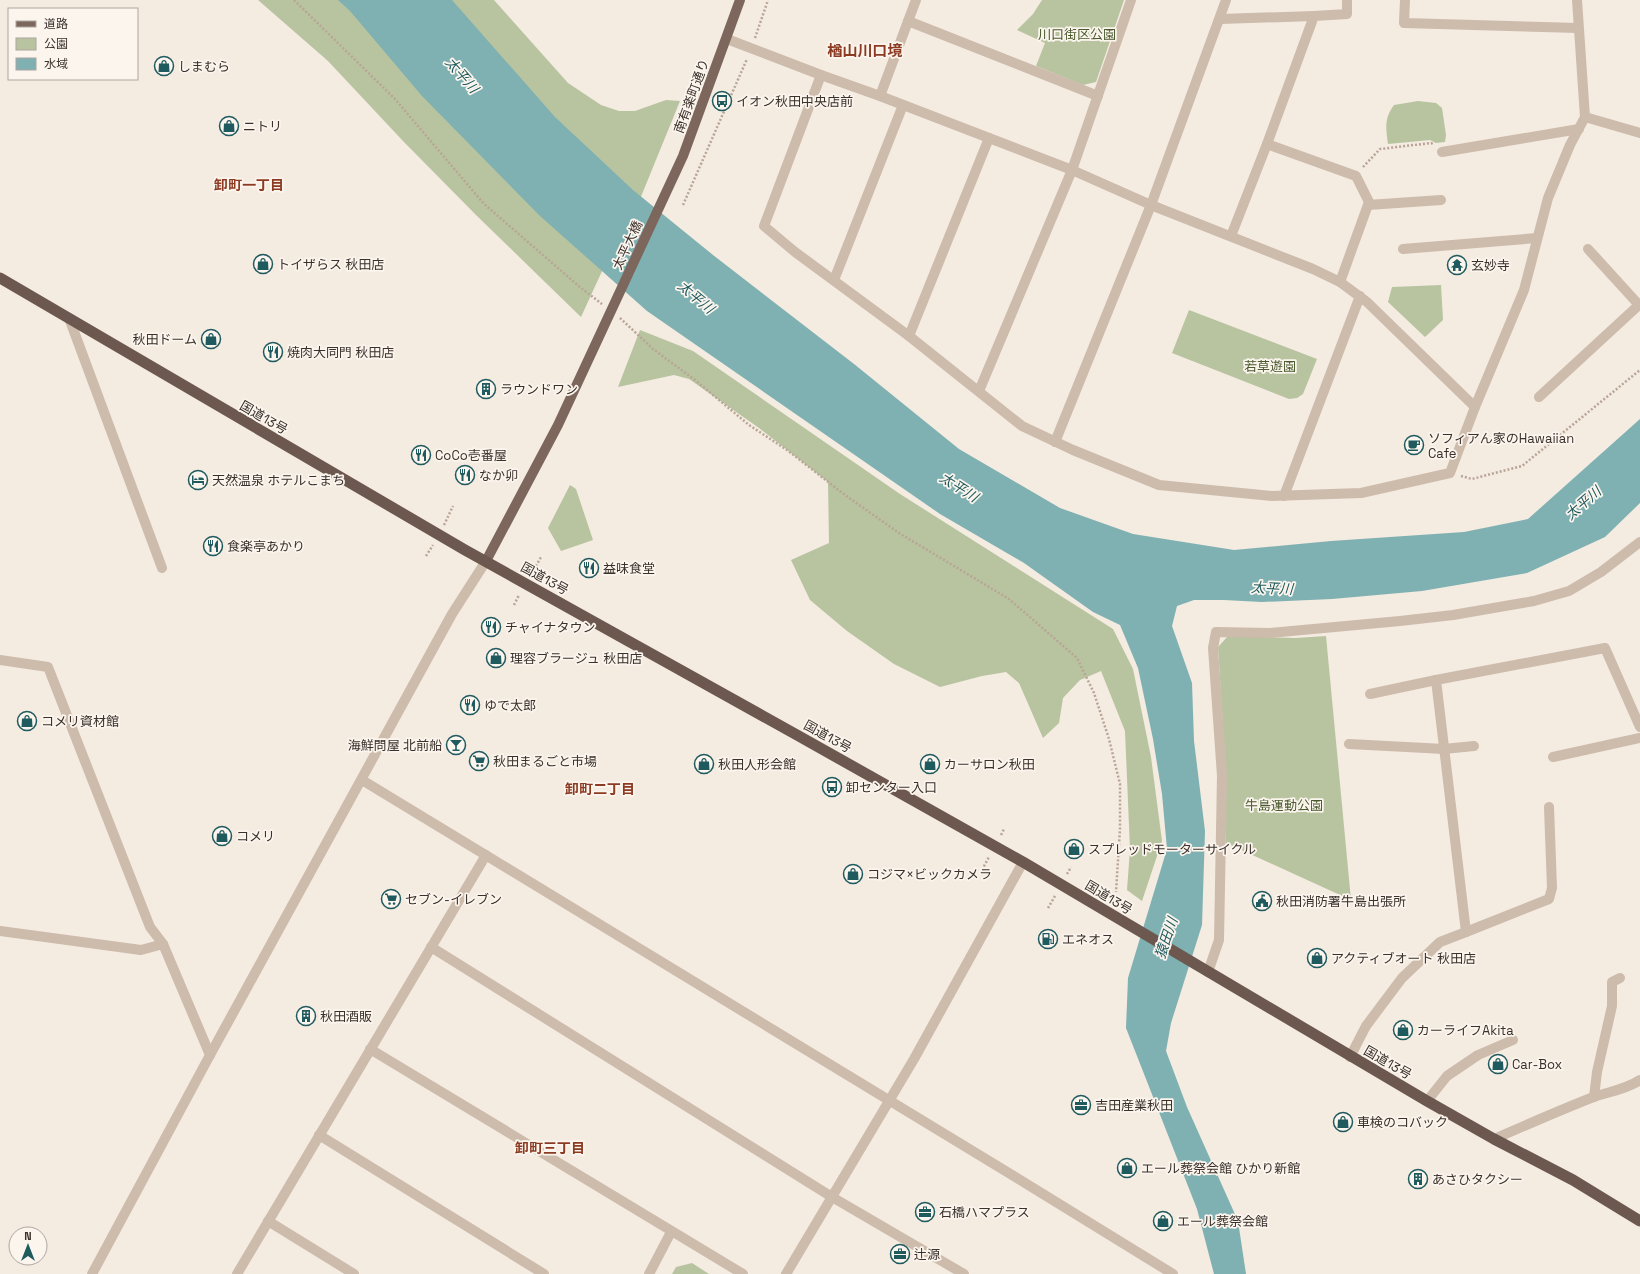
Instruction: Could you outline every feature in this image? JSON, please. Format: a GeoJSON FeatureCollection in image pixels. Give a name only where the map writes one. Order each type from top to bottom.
{"type":"FeatureCollection","features":[{"type":"Feature","properties":{"kind":"highway","name":"国道13号"},"geometry":{"type":"LineString","coordinates":[[0,278],[439,535],[1023,862],[1350,1057],[1494,1139],[1573,1180],[1640,1220]]}},
{"type":"Feature","properties":{"kind":"main road","name":"南有楽町通り"},"geometry":{"type":"LineString","coordinates":[[663,199],[683,156],[740,0]]}},
{"type":"Feature","properties":{"kind":"main road","name":"太平大橋"},"geometry":{"type":"LineString","coordinates":[[613,306],[663,199]]}},
{"type":"Feature","properties":{"kind":"main road"},"geometry":{"type":"LineString","coordinates":[[486,561],[558,425],[613,306]]}},
{"type":"Feature","properties":{"kind":"street"},"geometry":{"type":"LineString","coordinates":[[880,96],[916,0]]}},
{"type":"Feature","properties":{"kind":"street"},"geometry":{"type":"LineString","coordinates":[[979,391],[1072,170],[1131,0]]}},
{"type":"Feature","properties":{"kind":"street"},"geometry":{"type":"LineString","coordinates":[[1055,442],[1151,205],[1226,0]]}},
{"type":"Feature","properties":{"kind":"street"},"geometry":{"type":"LineString","coordinates":[[1220,19],[1347,14],[1347,0]]}},
{"type":"Feature","properties":{"kind":"street"},"geometry":{"type":"LineString","coordinates":[[1405,0],[1404,23],[1578,28]]}},
{"type":"Feature","properties":{"kind":"street"},"geometry":{"type":"LineString","coordinates":[[821,75],[764,226],[796,252],[909,336],[1022,426],[1055,442],[1159,485],[1272,496],[1361,493],[1450,473],[1475,407],[1524,290],[1548,198],[1570,146],[1585,117],[1577,0]]}},
{"type":"Feature","properties":{"kind":"street"},"geometry":{"type":"LineString","coordinates":[[1232,236],[1314,16]]}},
{"type":"Feature","properties":{"kind":"street"},"geometry":{"type":"LineString","coordinates":[[908,21],[1098,96]]}},
{"type":"Feature","properties":{"kind":"street"},"geometry":{"type":"LineString","coordinates":[[727,39],[1072,170],[1151,205],[1232,236],[1340,282],[1360,296],[1475,407]]}},
{"type":"Feature","properties":{"kind":"street"},"geometry":{"type":"LineString","coordinates":[[834,280],[903,105]]}},
{"type":"Feature","properties":{"kind":"street"},"geometry":{"type":"LineString","coordinates":[[1585,117],[1640,133]]}},
{"type":"Feature","properties":{"kind":"street"},"geometry":{"type":"LineString","coordinates":[[1442,152],[1579,129]]}},
{"type":"Feature","properties":{"kind":"street"},"geometry":{"type":"LineString","coordinates":[[909,336],[989,138]]}},
{"type":"Feature","properties":{"kind":"street"},"geometry":{"type":"LineString","coordinates":[[1267,144],[1356,176],[1369,202],[1340,282]]}},
{"type":"Feature","properties":{"kind":"street"},"geometry":{"type":"LineString","coordinates":[[1368,205],[1441,200]]}},
{"type":"Feature","properties":{"kind":"street"},"geometry":{"type":"LineString","coordinates":[[1403,249],[1538,238]]}},
{"type":"Feature","properties":{"kind":"street"},"geometry":{"type":"LineString","coordinates":[[1539,397],[1640,305],[1588,248]]}},
{"type":"Feature","properties":{"kind":"street"},"geometry":{"type":"LineString","coordinates":[[1284,496],[1360,296]]}},
{"type":"Feature","properties":{"kind":"street"},"geometry":{"type":"LineString","coordinates":[[69,318],[162,568]]}},
{"type":"Feature","properties":{"kind":"street"},"geometry":{"type":"LineString","coordinates":[[1204,970],[1219,940],[1222,776],[1213,648],[1216,632],[1269,633],[1400,621],[1453,615],[1534,601],[1569,591],[1602,572],[1640,542]]}},
{"type":"Feature","properties":{"kind":"street"},"geometry":{"type":"LineString","coordinates":[[92,1274],[210,1054],[452,614],[486,561]]}},
{"type":"Feature","properties":{"kind":"street"},"geometry":{"type":"LineString","coordinates":[[1370,694],[1605,648],[1640,727]]}},
{"type":"Feature","properties":{"kind":"street"},"geometry":{"type":"LineString","coordinates":[[0,660],[48,667],[150,927],[163,944],[210,1054]]}},
{"type":"Feature","properties":{"kind":"street"},"geometry":{"type":"LineString","coordinates":[[1436,680],[1466,932]]}},
{"type":"Feature","properties":{"kind":"street"},"geometry":{"type":"LineString","coordinates":[[1553,757],[1640,738]]}},
{"type":"Feature","properties":{"kind":"street"},"geometry":{"type":"LineString","coordinates":[[1349,744],[1444,749],[1474,746]]}},
{"type":"Feature","properties":{"kind":"street"},"geometry":{"type":"LineString","coordinates":[[362,780],[1173,1274]]}},
{"type":"Feature","properties":{"kind":"street"},"geometry":{"type":"LineString","coordinates":[[1350,1057],[1366,1026],[1402,978],[1440,942],[1549,899],[1552,888],[1549,806]]}},
{"type":"Feature","properties":{"kind":"street"},"geometry":{"type":"LineString","coordinates":[[237,1274],[486,855]]}},
{"type":"Feature","properties":{"kind":"street"},"geometry":{"type":"LineString","coordinates":[[786,1274],[914,1059],[1023,862]]}},
{"type":"Feature","properties":{"kind":"street"},"geometry":{"type":"LineString","coordinates":[[0,931],[142,950],[163,944]]}},
{"type":"Feature","properties":{"kind":"street"},"geometry":{"type":"LineString","coordinates":[[431,947],[832,1197],[964,1274]]}},
{"type":"Feature","properties":{"kind":"street"},"geometry":{"type":"LineString","coordinates":[[1594,1097],[1597,1072],[1612,1006],[1612,982],[1620,978]]}},
{"type":"Feature","properties":{"kind":"street"},"geometry":{"type":"LineString","coordinates":[[1427,1101],[1447,1076],[1478,1055],[1513,1040]]}},
{"type":"Feature","properties":{"kind":"street"},"geometry":{"type":"LineString","coordinates":[[370,1049],[742,1274]]}},
{"type":"Feature","properties":{"kind":"street"},"geometry":{"type":"LineString","coordinates":[[1494,1139],[1594,1097],[1629,1087],[1640,1080]]}},
{"type":"Feature","properties":{"kind":"street"},"geometry":{"type":"LineString","coordinates":[[320,1135],[544,1274]]}},
{"type":"Feature","properties":{"kind":"street"},"geometry":{"type":"LineString","coordinates":[[268,1221],[354,1274]]}},
{"type":"Feature","properties":{"kind":"street"},"geometry":{"type":"LineString","coordinates":[[649,1274],[671,1232]]}},
{"type":"Feature","properties":{"kind":"path"},"geometry":{"type":"LineString","coordinates":[[294,0],[395,99],[484,204],[581,288],[613,306],[653,349],[695,380],[749,425],[787,450],[845,495],[899,533],[1009,599],[1077,658],[1094,693],[1109,739],[1120,784],[1120,829],[1116,892]]}},
{"type":"Feature","properties":{"kind":"path"},"geometry":{"type":"LineString","coordinates":[[683,204],[752,49],[768,0]]}},
{"type":"Feature","properties":{"kind":"path"},"geometry":{"type":"LineString","coordinates":[[1356,176],[1380,149],[1431,143],[1442,152]]}},
{"type":"Feature","properties":{"kind":"path"},"geometry":{"type":"LineString","coordinates":[[1450,473],[1472,479],[1522,466],[1640,370]]}},
{"type":"Feature","properties":{"kind":"green space"},"geometry":{"type":"Polygon","coordinates":[[[258,0],[345,0],[603,269],[581,317],[476,215],[403,141],[328,61],[258,0]]]}},
{"type":"Feature","properties":{"kind":"green space"},"geometry":{"type":"Polygon","coordinates":[[[444,0],[494,0],[568,83],[601,105],[619,111],[635,111],[666,100],[680,101],[638,204],[495,63],[444,0]]]}},
{"type":"Feature","properties":{"kind":"green space","name":"川口街区公園"},"geometry":{"type":"Polygon","coordinates":[[[1042,0],[1124,0],[1096,82],[1083,85],[1036,66],[1045,43],[1017,30],[1033,14],[1042,0]]]}},
{"type":"Feature","properties":{"kind":"green space"},"geometry":{"type":"Polygon","coordinates":[[[1418,101],[1436,103],[1442,108],[1446,135],[1445,142],[1436,143],[1430,140],[1388,144],[1386,123],[1394,105],[1418,101]]]}},
{"type":"Feature","properties":{"kind":"green space"},"geometry":{"type":"Polygon","coordinates":[[[1441,285],[1443,320],[1425,337],[1388,302],[1392,287],[1441,285]]]}},
{"type":"Feature","properties":{"kind":"green space","name":"若草遊園"},"geometry":{"type":"Polygon","coordinates":[[[1189,310],[1317,359],[1303,394],[1297,398],[1289,399],[1172,353],[1189,310]]]}},
{"type":"Feature","properties":{"kind":"green space"},"geometry":{"type":"Polygon","coordinates":[[[640,330],[693,351],[900,494],[1113,629],[1133,669],[1151,757],[1162,841],[1142,901],[1127,890],[1130,849],[1125,731],[1101,671],[1080,680],[1063,698],[1059,723],[1043,738],[1019,683],[1006,672],[982,676],[940,687],[894,664],[847,631],[810,600],[791,560],[829,543],[828,482],[759,428],[689,379],[674,375],[618,387],[640,330]]]}},
{"type":"Feature","properties":{"kind":"green space"},"geometry":{"type":"Polygon","coordinates":[[[570,485],[576,489],[593,540],[561,551],[548,528],[570,485]]]}},
{"type":"Feature","properties":{"kind":"green space","name":"牛島運動公園"},"geometry":{"type":"Polygon","coordinates":[[[1228,636],[1296,638],[1326,636],[1351,900],[1226,843],[1226,774],[1218,647],[1228,636]]]}},
{"type":"Feature","properties":{"kind":"green space"},"geometry":{"type":"Polygon","coordinates":[[[692,1263],[709,1274],[672,1274],[676,1267],[692,1263]]]}},
{"type":"Feature","properties":{"kind":"water"},"geometry":{"type":"Polygon","coordinates":[[[338,0],[452,0],[555,117],[633,190],[713,255],[854,364],[959,449],[1060,508],[1133,534],[1234,550],[1331,541],[1464,532],[1528,519],[1640,419],[1640,503],[1605,537],[1527,573],[1422,591],[1332,599],[1262,602],[1194,600],[1177,606],[1172,626],[1192,683],[1194,741],[1205,831],[1202,925],[1171,1023],[1166,1051],[1187,1107],[1238,1221],[1246,1274],[1214,1274],[1197,1209],[1126,1028],[1128,978],[1167,849],[1162,794],[1153,739],[1138,668],[1120,625],[1093,612],[1024,563],[940,514],[647,311],[540,216],[422,96],[350,11],[338,0]]]}},
{"type":"Feature","properties":{"kind":"place","name":"しまむら"},"geometry":{"type":"Point","coordinates":[164,66]}},
{"type":"Feature","properties":{"kind":"place","name":"イオン秋田中央店前"},"geometry":{"type":"Point","coordinates":[722,101]}},
{"type":"Feature","properties":{"kind":"place","name":"ニトリ"},"geometry":{"type":"Point","coordinates":[229,126]}},
{"type":"Feature","properties":{"kind":"place","name":"トイザらス 秋田店"},"geometry":{"type":"Point","coordinates":[263,264]}},
{"type":"Feature","properties":{"kind":"place","name":"玄妙寺"},"geometry":{"type":"Point","coordinates":[1457,265]}},
{"type":"Feature","properties":{"kind":"place","name":"秋田ドーム"},"geometry":{"type":"Point","coordinates":[211,339]}},
{"type":"Feature","properties":{"kind":"place","name":"焼肉大同門 秋田店"},"geometry":{"type":"Point","coordinates":[273,352]}},
{"type":"Feature","properties":{"kind":"place","name":"ラウンドワン"},"geometry":{"type":"Point","coordinates":[486,389]}},
{"type":"Feature","properties":{"kind":"place","name":"ソフィアん家のHawaiian Cafe"},"geometry":{"type":"Point","coordinates":[1414,445]}},
{"type":"Feature","properties":{"kind":"place","name":"CoCo壱番屋"},"geometry":{"type":"Point","coordinates":[421,455]}},
{"type":"Feature","properties":{"kind":"place","name":"なか卯"},"geometry":{"type":"Point","coordinates":[465,475]}},
{"type":"Feature","properties":{"kind":"place","name":"天然温泉 ホテルこまち"},"geometry":{"type":"Point","coordinates":[198,480]}},
{"type":"Feature","properties":{"kind":"place","name":"食楽亭あかり"},"geometry":{"type":"Point","coordinates":[213,546]}},
{"type":"Feature","properties":{"kind":"place","name":"益味食堂"},"geometry":{"type":"Point","coordinates":[589,568]}},
{"type":"Feature","properties":{"kind":"place","name":"チャイナタウン"},"geometry":{"type":"Point","coordinates":[491,627]}},
{"type":"Feature","properties":{"kind":"place","name":"理容ブラージュ 秋田店"},"geometry":{"type":"Point","coordinates":[496,658]}},
{"type":"Feature","properties":{"kind":"place","name":"ゆで太郎"},"geometry":{"type":"Point","coordinates":[470,705]}},
{"type":"Feature","properties":{"kind":"place","name":"コメリ資材館"},"geometry":{"type":"Point","coordinates":[27,721]}},
{"type":"Feature","properties":{"kind":"place","name":"海鮮問屋 北前船"},"geometry":{"type":"Point","coordinates":[456,745]}},
{"type":"Feature","properties":{"kind":"place","name":"秋田まるごと市場"},"geometry":{"type":"Point","coordinates":[479,761]}},
{"type":"Feature","properties":{"kind":"place","name":"秋田人形会館"},"geometry":{"type":"Point","coordinates":[704,764]}},
{"type":"Feature","properties":{"kind":"place","name":"カーサロン秋田"},"geometry":{"type":"Point","coordinates":[930,764]}},
{"type":"Feature","properties":{"kind":"place","name":"卸センター入口"},"geometry":{"type":"Point","coordinates":[832,787]}},
{"type":"Feature","properties":{"kind":"place","name":"コメリ"},"geometry":{"type":"Point","coordinates":[222,836]}},
{"type":"Feature","properties":{"kind":"place","name":"スプレッドモーターサイクル"},"geometry":{"type":"Point","coordinates":[1074,849]}},
{"type":"Feature","properties":{"kind":"place","name":"コジマ×ビックカメラ"},"geometry":{"type":"Point","coordinates":[853,874]}},
{"type":"Feature","properties":{"kind":"place","name":"セブン-イレブン"},"geometry":{"type":"Point","coordinates":[391,899]}},
{"type":"Feature","properties":{"kind":"place","name":"秋田消防署牛島出張所"},"geometry":{"type":"Point","coordinates":[1262,901]}},
{"type":"Feature","properties":{"kind":"place","name":"エネオス"},"geometry":{"type":"Point","coordinates":[1048,939]}},
{"type":"Feature","properties":{"kind":"place","name":"アクティブオート 秋田店"},"geometry":{"type":"Point","coordinates":[1317,958]}},
{"type":"Feature","properties":{"kind":"place","name":"秋田酒販"},"geometry":{"type":"Point","coordinates":[306,1016]}},
{"type":"Feature","properties":{"kind":"place","name":"カーライフAkita"},"geometry":{"type":"Point","coordinates":[1403,1030]}},
{"type":"Feature","properties":{"kind":"place","name":"Car-Box"},"geometry":{"type":"Point","coordinates":[1498,1064]}},
{"type":"Feature","properties":{"kind":"place","name":"吉田産業秋田"},"geometry":{"type":"Point","coordinates":[1081,1105]}},
{"type":"Feature","properties":{"kind":"place","name":"車検のコバック"},"geometry":{"type":"Point","coordinates":[1343,1122]}},
{"type":"Feature","properties":{"kind":"place","name":"エール葬祭会館 ひかり新館"},"geometry":{"type":"Point","coordinates":[1127,1168]}},
{"type":"Feature","properties":{"kind":"place","name":"あさひタクシー"},"geometry":{"type":"Point","coordinates":[1418,1179]}},
{"type":"Feature","properties":{"kind":"place","name":"石橋ハマプラス"},"geometry":{"type":"Point","coordinates":[925,1212]}},
{"type":"Feature","properties":{"kind":"place","name":"エール葬祭会館"},"geometry":{"type":"Point","coordinates":[1163,1221]}},
{"type":"Feature","properties":{"kind":"place","name":"辻源"},"geometry":{"type":"Point","coordinates":[900,1254]}},
{"type":"Feature","properties":{"kind":"district","name":"楢山川口境"},"geometry":{"type":"Point","coordinates":[865,51]}},
{"type":"Feature","properties":{"kind":"district","name":"卸町一丁目"},"geometry":{"type":"Point","coordinates":[249,185]}},
{"type":"Feature","properties":{"kind":"district","name":"卸町二丁目"},"geometry":{"type":"Point","coordinates":[600,789]}},
{"type":"Feature","properties":{"kind":"district","name":"卸町三丁目"},"geometry":{"type":"Point","coordinates":[550,1148]}},
{"type":"Feature","properties":{"kind":"water label","name":"太平川"},"geometry":{"type":"Point","coordinates":[462,75]}},
{"type":"Feature","properties":{"kind":"water label","name":"太平川"},"geometry":{"type":"Point","coordinates":[696,297]}},
{"type":"Feature","properties":{"kind":"water label","name":"太平川"},"geometry":{"type":"Point","coordinates":[959,487]}},
{"type":"Feature","properties":{"kind":"water label","name":"太平川"},"geometry":{"type":"Point","coordinates":[1583,503]}},
{"type":"Feature","properties":{"kind":"water label","name":"太平川"},"geometry":{"type":"Point","coordinates":[1272,588]}},
{"type":"Feature","properties":{"kind":"water label","name":"猿田川"},"geometry":{"type":"Point","coordinates":[1166,938]}}]}
